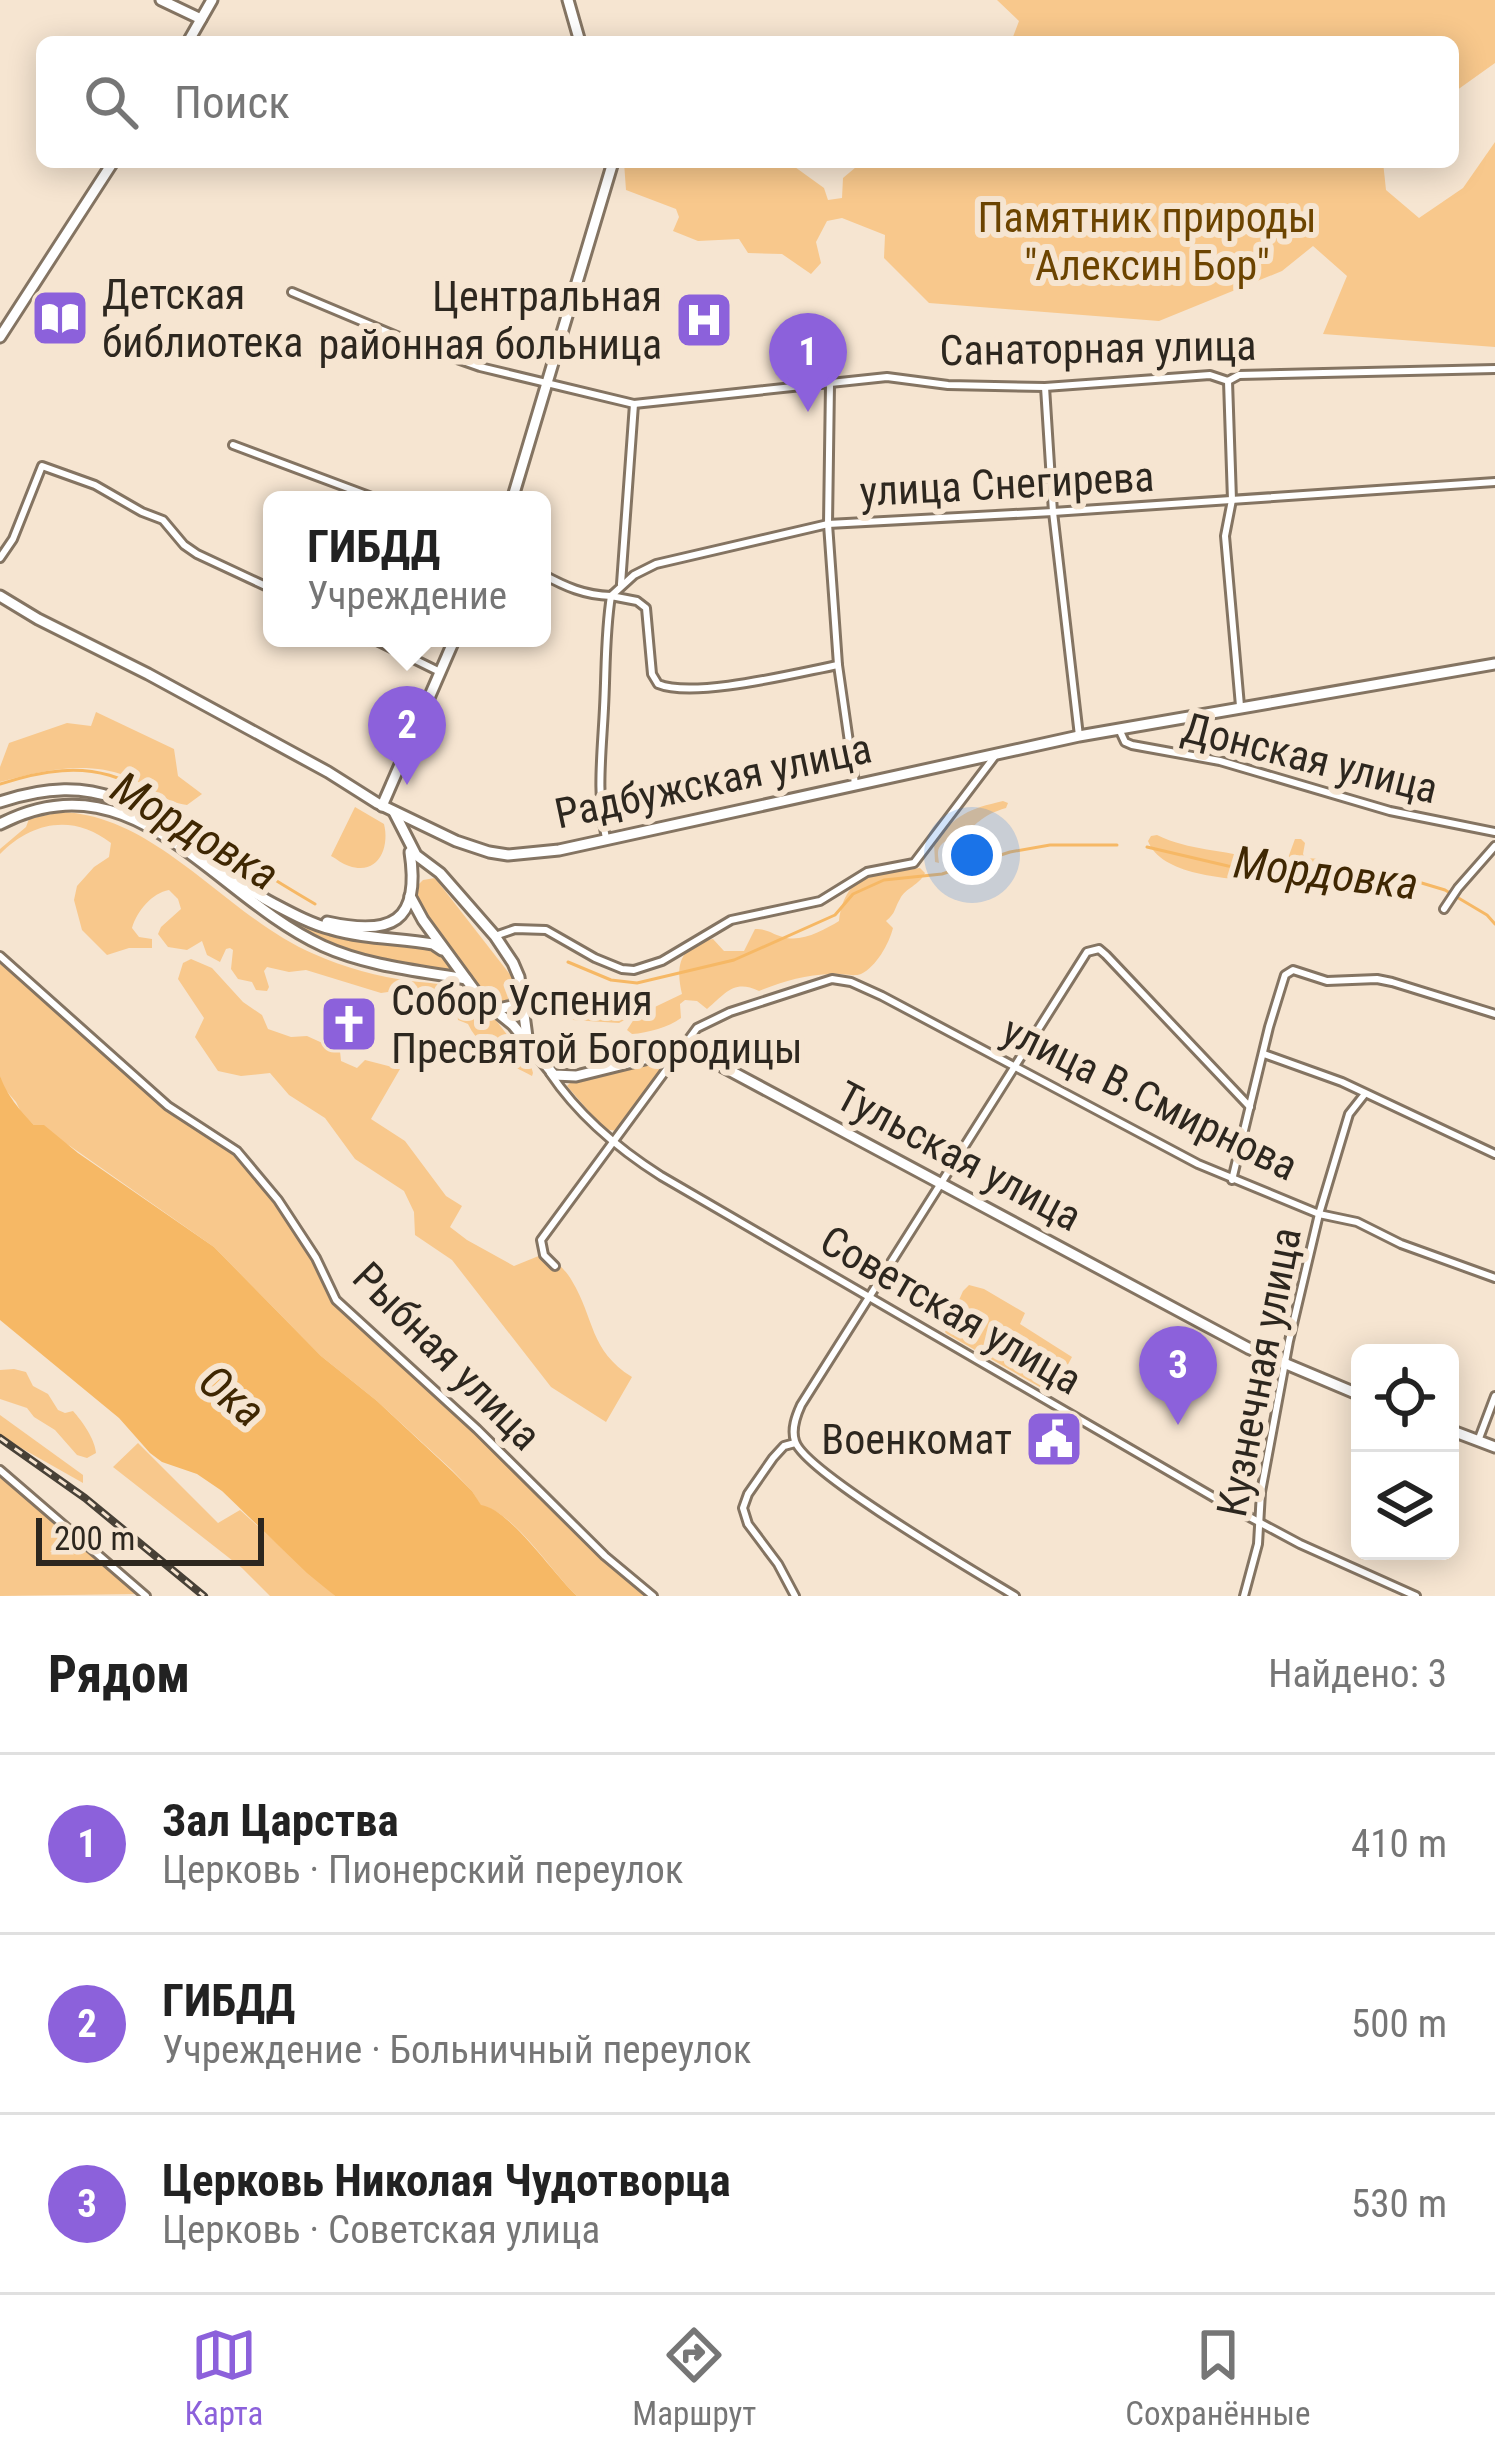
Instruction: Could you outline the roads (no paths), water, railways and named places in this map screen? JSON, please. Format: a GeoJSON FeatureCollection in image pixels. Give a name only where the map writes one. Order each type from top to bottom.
{"type":"FeatureCollection","features":[{"type":"Feature","properties":{"kind":"main road"},"geometry":{"type":"LineString","coordinates":[[160,0],[201,19]]}},
{"type":"Feature","properties":{"kind":"main road"},"geometry":{"type":"LineString","coordinates":[[191,36],[212,0]]}},
{"type":"Feature","properties":{"kind":"main road"},"geometry":{"type":"LineString","coordinates":[[568,0],[578,36]]}},
{"type":"Feature","properties":{"kind":"main road"},"geometry":{"type":"LineString","coordinates":[[0,338],[108,168]]}},
{"type":"Feature","properties":{"kind":"main road"},"geometry":{"type":"LineString","coordinates":[[515,491],[611,168]]}},
{"type":"Feature","properties":{"kind":"main road","name":"Радбужская улица"},"geometry":{"type":"LineString","coordinates":[[0,596],[247,727],[382,806],[474,848],[508,854],[541,853],[1079,736],[1495,664]]}},
{"type":"Feature","properties":{"kind":"main road"},"geometry":{"type":"LineString","coordinates":[[382,806],[450,647]]}},
{"type":"Feature","properties":{"kind":"main road"},"geometry":{"type":"LineString","coordinates":[[0,802],[24,794],[78,789],[133,803],[246,887],[289,910],[334,930],[433,944],[446,953]]}},
{"type":"Feature","properties":{"kind":"main road"},"geometry":{"type":"LineString","coordinates":[[0,824],[54,805],[100,806],[127,814],[322,946],[372,962],[466,979]]}},
{"type":"Feature","properties":{"kind":"main road"},"geometry":{"type":"LineString","coordinates":[[394,812],[420,860],[440,873],[513,964],[529,1045]]}},
{"type":"Feature","properties":{"kind":"main road"},"geometry":{"type":"LineString","coordinates":[[289,910],[332,923],[386,926],[396,922],[411,890],[409,841]]}},
{"type":"Feature","properties":{"kind":"main road"},"geometry":{"type":"LineString","coordinates":[[411,890],[425,873],[440,873]]}},
{"type":"Feature","properties":{"kind":"main road"},"geometry":{"type":"LineString","coordinates":[[411,890],[446,953],[480,998],[513,1025],[548,1070],[562,1077],[576,1076],[681,1050]]}},
{"type":"Feature","properties":{"kind":"main road"},"geometry":{"type":"LineString","coordinates":[[494,1010],[512,1006],[521,995]]}},
{"type":"Feature","properties":{"kind":"main road","name":"Тульская улица"},"geometry":{"type":"LineString","coordinates":[[681,1050],[712,1060],[1285,1365],[1351,1391]]}},
{"type":"Feature","properties":{"kind":"main road"},"geometry":{"type":"LineString","coordinates":[[1459,1434],[1495,1447]]}},
{"type":"Feature","properties":{"kind":"street","name":"Санаторная улица"},"geometry":{"type":"LineString","coordinates":[[292,292],[454,358],[634,404],[887,377],[948,386],[1045,387],[1210,375],[1228,381],[1239,375],[1495,369]]}},
{"type":"Feature","properties":{"kind":"street"},"geometry":{"type":"LineString","coordinates":[[1228,381],[1232,500],[1225,536],[1240,708]]}},
{"type":"Feature","properties":{"kind":"street"},"geometry":{"type":"LineString","coordinates":[[830,384],[828,524],[838,665],[855,784]]}},
{"type":"Feature","properties":{"kind":"street"},"geometry":{"type":"LineString","coordinates":[[1045,387],[1079,736]]}},
{"type":"Feature","properties":{"kind":"street"},"geometry":{"type":"LineString","coordinates":[[621,584],[634,404]]}},
{"type":"Feature","properties":{"kind":"street"},"geometry":{"type":"LineString","coordinates":[[233,445],[356,491]]}},
{"type":"Feature","properties":{"kind":"street"},"geometry":{"type":"LineString","coordinates":[[0,558],[13,539],[42,466],[95,485],[163,520],[197,554],[263,585]]}},
{"type":"Feature","properties":{"kind":"street","name":"улица Снегирева"},"geometry":{"type":"LineString","coordinates":[[611,596],[621,584],[656,564],[828,524],[1495,482]]}},
{"type":"Feature","properties":{"kind":"street"},"geometry":{"type":"LineString","coordinates":[[551,579],[569,589],[637,601],[646,608],[652,674],[658,684],[672,690],[838,665]]}},
{"type":"Feature","properties":{"kind":"street"},"geometry":{"type":"LineString","coordinates":[[606,838],[601,788],[611,596]]}},
{"type":"Feature","properties":{"kind":"street"},"geometry":{"type":"LineString","coordinates":[[389,647],[440,672]]}},
{"type":"Feature","properties":{"kind":"street","name":"Донская улица"},"geometry":{"type":"LineString","coordinates":[[1119,729],[1132,745],[1220,761],[1390,811],[1495,832]]}},
{"type":"Feature","properties":{"kind":"street"},"geometry":{"type":"LineString","coordinates":[[494,936],[515,929],[546,931],[608,964],[634,970],[648,967],[730,920],[820,901],[867,872],[914,863],[996,759],[994,753]]}},
{"type":"Feature","properties":{"kind":"street"},"geometry":{"type":"LineString","coordinates":[[1444,909],[1495,846]]}},
{"type":"Feature","properties":{"kind":"street"},"geometry":{"type":"LineString","coordinates":[[1015,1596],[811,1463],[795,1442],[793,1429],[801,1405],[1087,952],[1099,949],[1250,1107]]}},
{"type":"Feature","properties":{"kind":"street","name":"Рыбная улица"},"geometry":{"type":"LineString","coordinates":[[0,956],[168,1106],[237,1150],[278,1200],[316,1258],[336,1300],[653,1596]]}},
{"type":"Feature","properties":{"kind":"street"},"geometry":{"type":"LineString","coordinates":[[1232,1180],[1285,974],[1293,970],[1327,981],[1377,979],[1495,1013]]}},
{"type":"Feature","properties":{"kind":"street","name":"улица В.Смирнова"},"geometry":{"type":"LineString","coordinates":[[681,1050],[712,1019],[822,981],[851,982],[1232,1180],[1319,1214],[1357,1222],[1401,1244],[1495,1278]]}},
{"type":"Feature","properties":{"kind":"street"},"geometry":{"type":"LineString","coordinates":[[555,1266],[541,1248],[541,1240],[681,1050]]}},
{"type":"Feature","properties":{"kind":"street"},"geometry":{"type":"LineString","coordinates":[[1264,1054],[1403,1109],[1495,1154]]}},
{"type":"Feature","properties":{"kind":"street","name":"Советская улица"},"geometry":{"type":"LineString","coordinates":[[548,1070],[613,1144],[661,1176],[1261,1523],[1416,1596]]}},
{"type":"Feature","properties":{"kind":"street","name":"Кузнечная улица"},"geometry":{"type":"LineString","coordinates":[[1244,1596],[1261,1523],[1261,1492],[1285,1365],[1319,1214],[1349,1114],[1364,1095]]}},
{"type":"Feature","properties":{"kind":"street"},"geometry":{"type":"LineString","coordinates":[[1478,1441],[1495,1396]]}},
{"type":"Feature","properties":{"kind":"street"},"geometry":{"type":"LineString","coordinates":[[795,1442],[773,1458],[742,1508],[795,1596]]}},
{"type":"Feature","properties":{"kind":"street"},"geometry":{"type":"LineString","coordinates":[[0,1470],[146,1596]]}},
{"type":"Feature","properties":{"kind":"water","name":"Ока"},"geometry":{"type":"Polygon","coordinates":[[[0,1075],[34,1125],[44,1125],[214,1247],[321,1356],[452,1471],[481,1505],[518,1530],[577,1596],[335,1596],[222,1491],[150,1453],[119,1418],[0,1320],[0,1075]]]}},
{"type":"Feature","properties":{"kind":"waterway","name":"Мордовка"},"geometry":{"type":"LineString","coordinates":[[0,784],[68,770],[120,779],[315,904]]}},
{"type":"Feature","properties":{"kind":"waterway","name":"Мордовка"},"geometry":{"type":"LineString","coordinates":[[568,962],[611,980],[637,983],[734,960],[835,915],[853,894],[884,880],[942,874],[1010,852],[1050,845],[1117,845]]}},
{"type":"Feature","properties":{"kind":"waterway","name":"Мордовка"},"geometry":{"type":"LineString","coordinates":[[1147,847],[1228,866],[1365,885],[1393,879],[1415,881],[1445,890],[1495,924]]}},
{"type":"Feature","properties":{"kind":"railway"},"geometry":{"type":"LineString","coordinates":[[0,1438],[85,1498],[204,1596]]}},
{"type":"Feature","properties":{"kind":"place","name":"Детская библиотека"},"geometry":{"type":"Point","coordinates":[60,318]}},
{"type":"Feature","properties":{"kind":"place","name":"Центральная районная больница"},"geometry":{"type":"Point","coordinates":[704,320]}},
{"type":"Feature","properties":{"kind":"place","name":"Зал Царства"},"geometry":{"type":"Point","coordinates":[808,412]}},
{"type":"Feature","properties":{"kind":"place","name":"ГИБДД"},"geometry":{"type":"Point","coordinates":[407,785]}},
{"type":"Feature","properties":{"kind":"place","name":"Собор Успения Пресвятой Богородицы"},"geometry":{"type":"Point","coordinates":[349,1024]}},
{"type":"Feature","properties":{"kind":"place","name":"Церковь Николая Чудотворца"},"geometry":{"type":"Point","coordinates":[1178,1425]}},
{"type":"Feature","properties":{"kind":"place","name":"Военкомат"},"geometry":{"type":"Point","coordinates":[1054,1439]}},
{"type":"Feature","properties":{"kind":"park label","name":"Памятник природы \"Алексин Бор\""},"geometry":{"type":"Point","coordinates":[1147,241]}}]}
